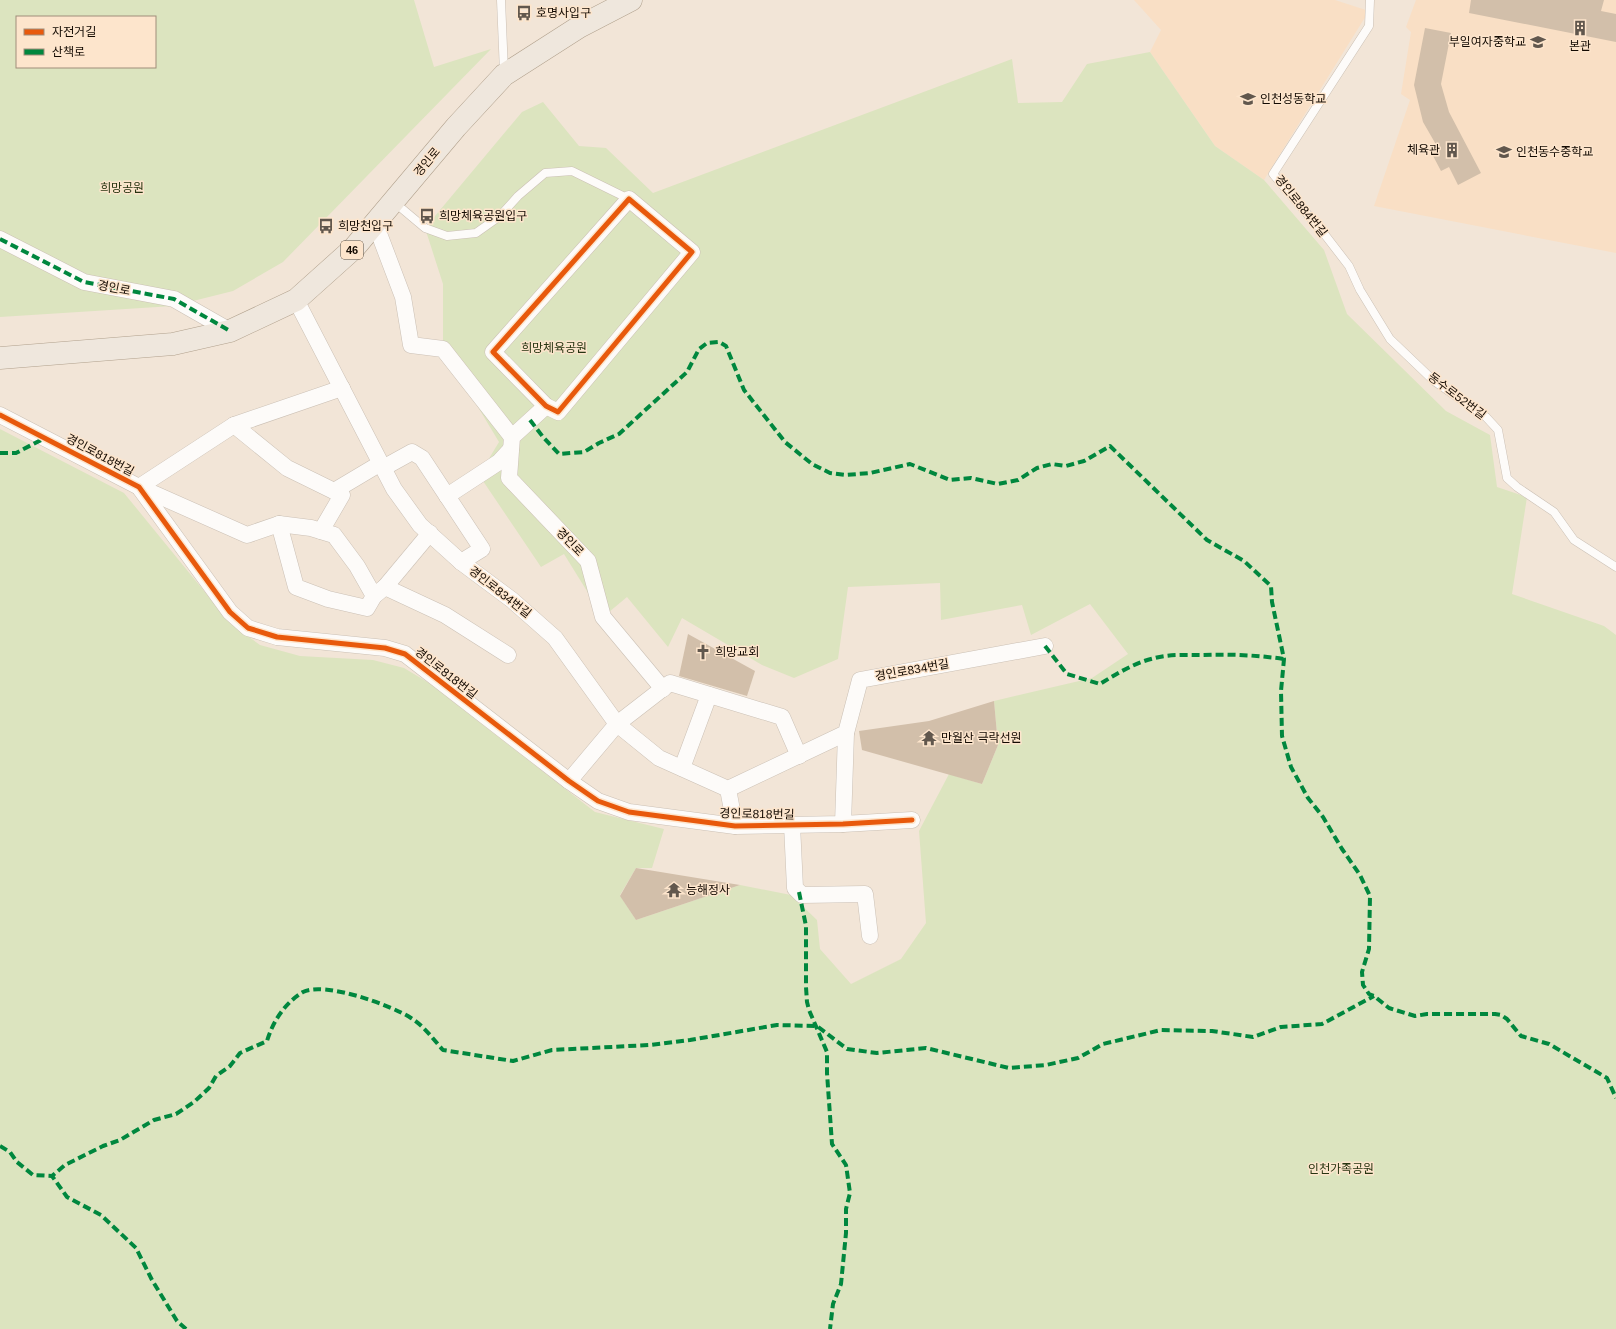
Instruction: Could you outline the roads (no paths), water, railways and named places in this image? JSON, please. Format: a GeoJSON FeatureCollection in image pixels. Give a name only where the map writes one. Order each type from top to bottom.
{"type":"FeatureCollection","features":[{"type":"Feature","properties":{"kind":"main road","name":"경인로"},"geometry":{"type":"LineString","coordinates":[[0,358],[173,344],[230,331],[296,300],[354,248],[456,127],[504,75],[579,27],[631,0]]}},
{"type":"Feature","properties":{"kind":"street"},"geometry":{"type":"LineString","coordinates":[[629,199],[692,252],[558,412],[546,406],[493,352],[629,199]]}},
{"type":"Feature","properties":{"kind":"street"},"geometry":{"type":"LineString","coordinates":[[375,223],[403,298],[411,345],[443,348],[512,443]]}},
{"type":"Feature","properties":{"kind":"street","name":"경인로"},"geometry":{"type":"LineString","coordinates":[[0,239],[84,282],[174,299],[230,331]]}},
{"type":"Feature","properties":{"kind":"street","name":"경인로834번길"},"geometry":{"type":"LineString","coordinates":[[296,300],[394,489],[420,525],[461,562],[512,600],[555,638],[617,724],[659,758],[728,789]]}},
{"type":"Feature","properties":{"kind":"street"},"geometry":{"type":"LineString","coordinates":[[234,425],[342,388]]}},
{"type":"Feature","properties":{"kind":"street"},"geometry":{"type":"LineString","coordinates":[[447,496],[500,462],[512,443],[546,406]]}},
{"type":"Feature","properties":{"kind":"street","name":"경인로818번길"},"geometry":{"type":"LineString","coordinates":[[0,415],[139,487],[247,535],[279,524],[311,528],[334,535],[379,592]]}},
{"type":"Feature","properties":{"kind":"street"},"geometry":{"type":"LineString","coordinates":[[234,425],[287,468],[342,495],[321,531]]}},
{"type":"Feature","properties":{"kind":"street","name":"경인로818번길"},"geometry":{"type":"LineString","coordinates":[[139,487],[234,425]]}},
{"type":"Feature","properties":{"kind":"street","name":"경인로"},"geometry":{"type":"LineString","coordinates":[[512,443],[508,478],[588,561],[603,617],[663,688]]}},
{"type":"Feature","properties":{"kind":"street"},"geometry":{"type":"LineString","coordinates":[[334,491],[382,465],[412,452],[422,458],[482,549],[461,562]]}},
{"type":"Feature","properties":{"kind":"street","name":"경인로818번길"},"geometry":{"type":"LineString","coordinates":[[139,487],[230,612],[248,628],[277,637],[385,648],[405,654],[569,781],[598,801],[629,812],[735,826],[843,824],[912,820]]}},
{"type":"Feature","properties":{"kind":"street"},"geometry":{"type":"LineString","coordinates":[[279,524],[296,587],[328,599],[367,608],[430,533]]}},
{"type":"Feature","properties":{"kind":"street"},"geometry":{"type":"LineString","coordinates":[[379,592],[445,615],[508,655]]}},
{"type":"Feature","properties":{"kind":"street","name":"경인로834번길"},"geometry":{"type":"LineString","coordinates":[[846,733],[860,680],[1045,646]]}},
{"type":"Feature","properties":{"kind":"street"},"geometry":{"type":"LineString","coordinates":[[569,781],[617,724],[670,683],[782,717],[799,756]]}},
{"type":"Feature","properties":{"kind":"street"},"geometry":{"type":"LineString","coordinates":[[682,768],[709,695]]}},
{"type":"Feature","properties":{"kind":"street"},"geometry":{"type":"LineString","coordinates":[[735,826],[728,789],[846,733],[843,824]]}},
{"type":"Feature","properties":{"kind":"street","name":"경인로818번길"},"geometry":{"type":"LineString","coordinates":[[792,825],[795,888],[802,895],[865,894],[870,936]]}},
{"type":"Feature","properties":{"kind":"lane"},"geometry":{"type":"LineString","coordinates":[[501,0],[504,75]]}},
{"type":"Feature","properties":{"kind":"lane","name":"경인로884번길"},"geometry":{"type":"LineString","coordinates":[[1349,266],[1322,231],[1273,174],[1369,26],[1370,0]]}},
{"type":"Feature","properties":{"kind":"lane"},"geometry":{"type":"LineString","coordinates":[[394,201],[425,228],[447,236],[476,233],[500,216],[518,196],[545,173],[572,171],[629,199]]}},
{"type":"Feature","properties":{"kind":"lane","name":"동수로52번길"},"geometry":{"type":"LineString","coordinates":[[1349,266],[1360,290],[1390,339],[1434,382],[1486,417],[1498,430],[1507,478],[1517,487],[1554,512],[1574,540],[1616,567]]}},
{"type":"Feature","properties":{"kind":"place","name":"호명사입구"},"geometry":{"type":"Point","coordinates":[524,13]}},
{"type":"Feature","properties":{"kind":"place","name":"본관"},"geometry":{"type":"Point","coordinates":[1580,28]}},
{"type":"Feature","properties":{"kind":"place","name":"부일여자중학교"},"geometry":{"type":"Point","coordinates":[1538,42]}},
{"type":"Feature","properties":{"kind":"place","name":"인천성동학교"},"geometry":{"type":"Point","coordinates":[1248,99]}},
{"type":"Feature","properties":{"kind":"place","name":"체육관"},"geometry":{"type":"Point","coordinates":[1452,150]}},
{"type":"Feature","properties":{"kind":"place","name":"인천동수중학교"},"geometry":{"type":"Point","coordinates":[1504,152]}},
{"type":"Feature","properties":{"kind":"place","name":"희망체육공원입구"},"geometry":{"type":"Point","coordinates":[427,216]}},
{"type":"Feature","properties":{"kind":"place","name":"희망천입구"},"geometry":{"type":"Point","coordinates":[326,226]}},
{"type":"Feature","properties":{"kind":"place","name":"희망교회"},"geometry":{"type":"Point","coordinates":[703,652]}},
{"type":"Feature","properties":{"kind":"place","name":"만월산 극락선원"},"geometry":{"type":"Point","coordinates":[929,738]}},
{"type":"Feature","properties":{"kind":"place","name":"능해정사"},"geometry":{"type":"Point","coordinates":[674,890]}},
{"type":"Feature","properties":{"kind":"park label","name":"희망공원"},"geometry":{"type":"Point","coordinates":[122,188]}},
{"type":"Feature","properties":{"kind":"park label","name":"희망체육공원"},"geometry":{"type":"Point","coordinates":[554,348]}},
{"type":"Feature","properties":{"kind":"park label","name":"인천가족공원"},"geometry":{"type":"Point","coordinates":[1341,1169]}}]}
